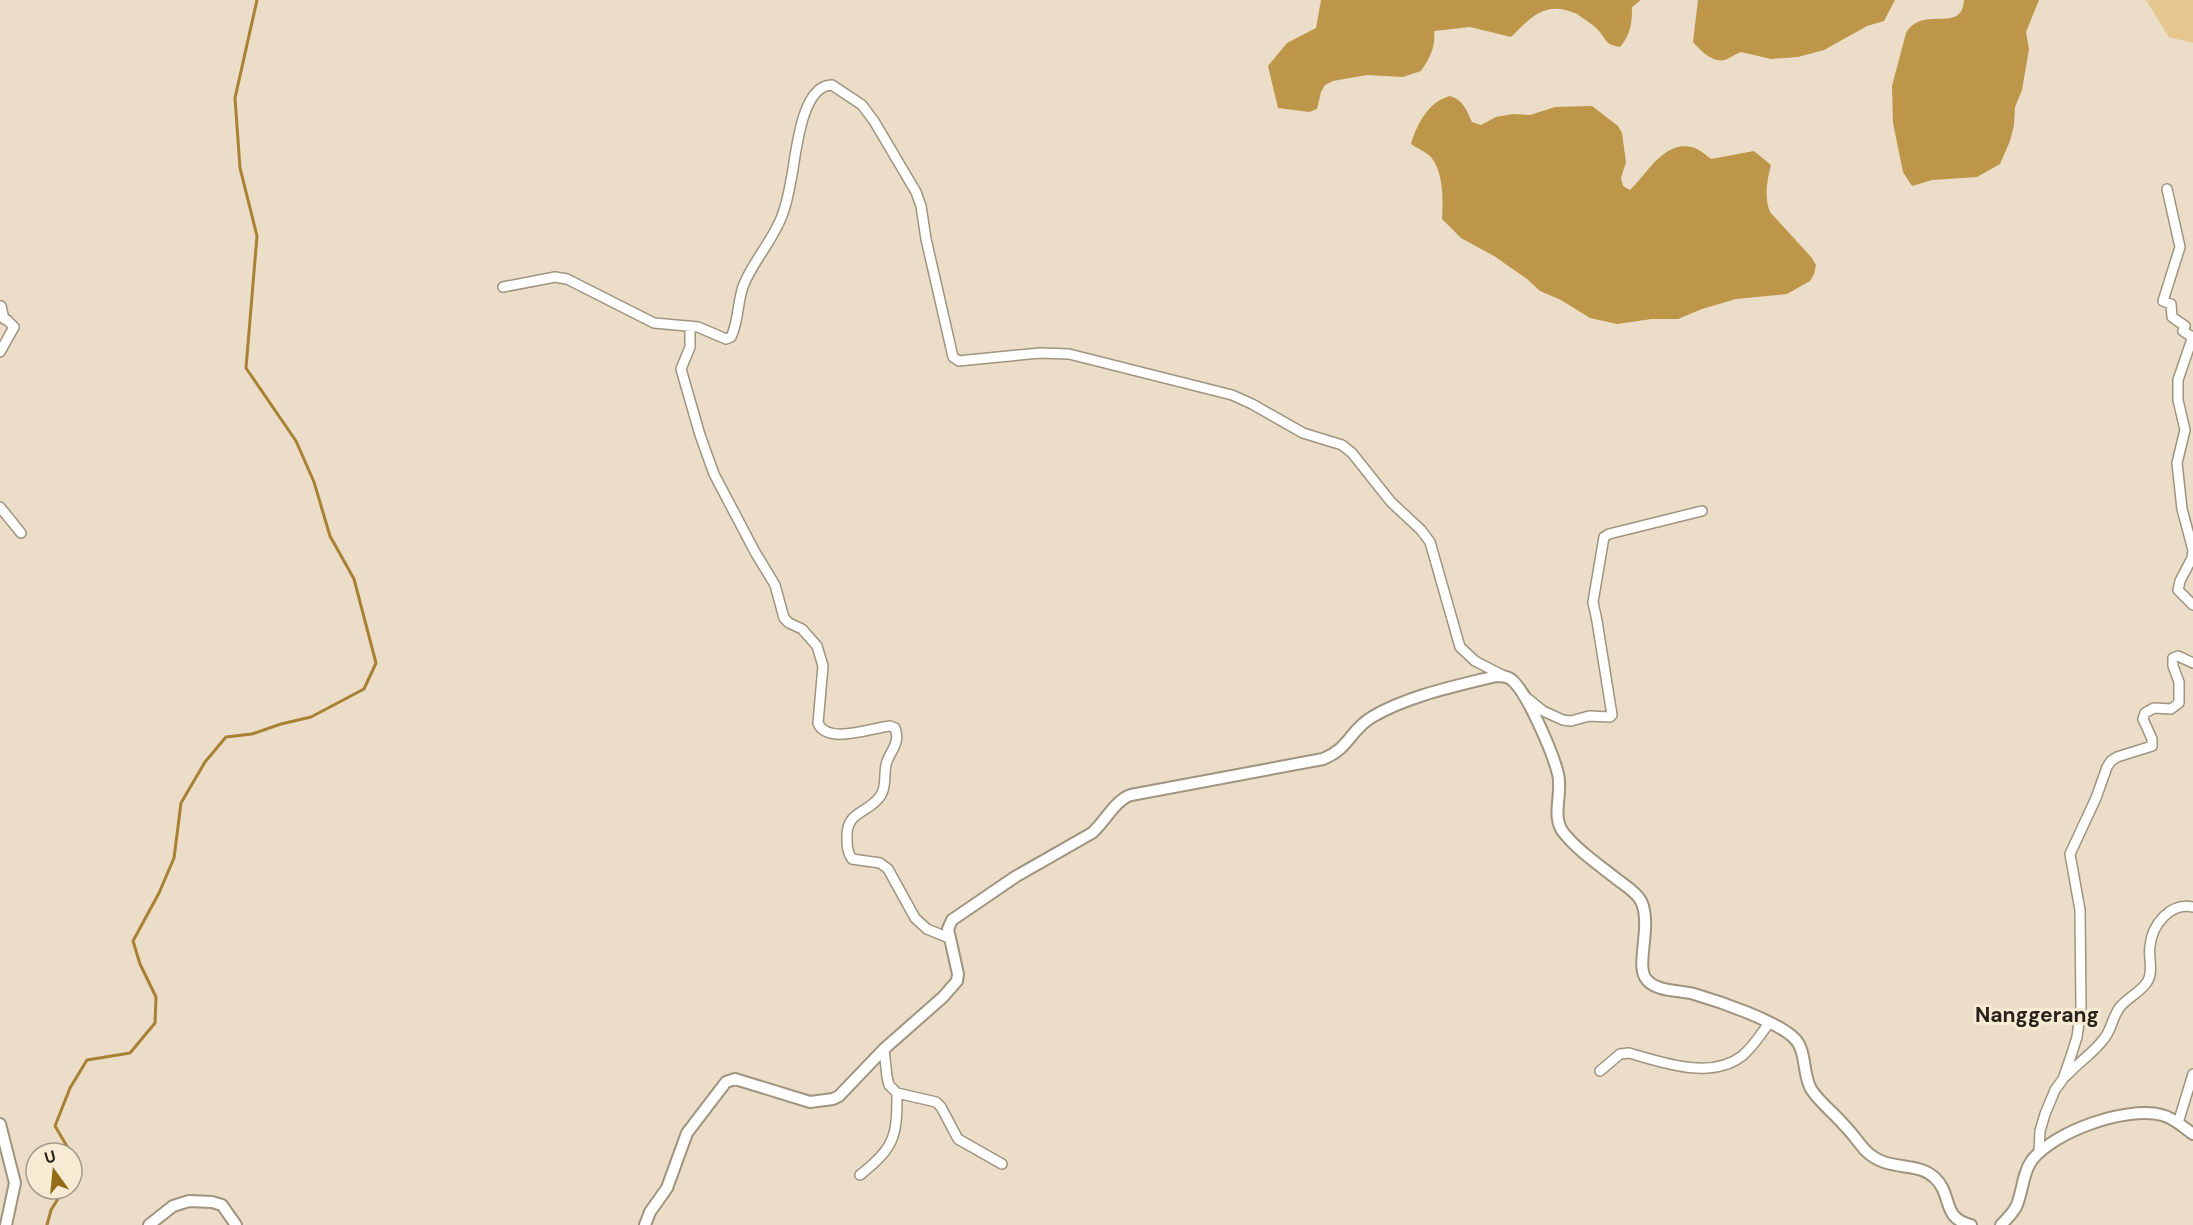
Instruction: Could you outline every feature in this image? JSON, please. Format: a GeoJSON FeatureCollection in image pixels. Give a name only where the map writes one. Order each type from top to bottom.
{"type":"FeatureCollection","features":[{"type":"Feature","properties":{"kind":"street"},"geometry":{"type":"LineString","coordinates":[[503,287],[555,277],[567,279],[654,323],[699,327],[720,338],[731,337],[744,283],[766,248],[782,216],[802,121],[815,95],[822,87],[832,85],[862,105],[916,192],[953,357],[959,361],[1040,353],[1069,354],[1101,361],[1232,395],[1303,433],[1342,445],[1352,453],[1391,502],[1421,530],[1430,542],[1460,647],[1474,661],[1514,682],[1523,694],[1540,728],[1559,777],[1558,822],[1560,828],[1583,852],[1634,892],[1642,902],[1647,923],[1642,969],[1647,981],[1659,988],[1696,994],[1769,1023],[1791,1035],[1797,1042],[1810,1088],[1866,1151],[1884,1163],[1926,1172],[1934,1177],[1941,1185],[1953,1217],[1959,1222],[1971,1225]]}},
{"type":"Feature","properties":{"kind":"street"},"geometry":{"type":"LineString","coordinates":[[2167,189],[2180,247],[2163,301],[2171,304],[2172,317],[2185,326],[2183,331],[2193,337],[2178,380],[2178,400],[2185,430],[2176,463],[2183,516],[2193,550],[2192,561],[2180,581],[2178,590],[2193,605]]}},
{"type":"Feature","properties":{"kind":"street"},"geometry":{"type":"LineString","coordinates":[[0,352],[14,327],[4,319],[1,306]]}},
{"type":"Feature","properties":{"kind":"street"},"geometry":{"type":"LineString","coordinates":[[690,326],[690,347],[681,369],[700,435],[718,483],[755,552],[776,585],[784,618],[802,629],[817,646],[823,666],[818,723],[821,730],[839,735],[890,726],[895,728],[897,734],[893,752],[886,760],[881,795],[850,820],[847,828],[849,854],[852,859],[880,863],[888,869],[915,918],[927,929],[949,938]]}},
{"type":"Feature","properties":{"kind":"street"},"geometry":{"type":"LineString","coordinates":[[0,507],[21,533]]}},
{"type":"Feature","properties":{"kind":"street"},"geometry":{"type":"LineString","coordinates":[[1523,694],[1543,711],[1563,720],[1612,715],[1593,608],[1604,537],[1702,511]]}},
{"type":"Feature","properties":{"kind":"street"},"geometry":{"type":"LineString","coordinates":[[2063,1079],[2077,1037],[2081,1007],[2080,910],[2070,854],[2111,761],[2152,746],[2152,739],[2144,723],[2145,713],[2154,708],[2171,709],[2179,703],[2179,682],[2173,666],[2173,658],[2180,657],[2193,663]]}},
{"type":"Feature","properties":{"kind":"street"},"geometry":{"type":"LineString","coordinates":[[645,1225],[650,1212],[667,1188],[687,1133],[726,1082],[735,1079],[810,1102],[828,1101],[839,1096],[884,1049],[957,981],[958,974],[948,928],[952,920],[1015,878],[1092,833],[1126,797],[1323,759],[1338,752],[1365,722],[1386,709],[1475,681],[1496,676],[1506,677]]}},
{"type":"Feature","properties":{"kind":"street"},"geometry":{"type":"LineString","coordinates":[[2039,1154],[2040,1131],[2055,1090],[2063,1079],[2103,1041],[2115,1014],[2122,1005],[2146,984],[2150,976],[2149,947],[2157,925],[2166,914],[2175,909],[2193,907]]}},
{"type":"Feature","properties":{"kind":"street"},"geometry":{"type":"LineString","coordinates":[[1600,1071],[1620,1054],[1629,1053],[1693,1068],[1717,1068],[1742,1056],[1769,1023]]}},
{"type":"Feature","properties":{"kind":"street"},"geometry":{"type":"LineString","coordinates":[[884,1049],[886,1077],[889,1085],[897,1093],[936,1102],[958,1139],[1002,1164]]}},
{"type":"Feature","properties":{"kind":"street"},"geometry":{"type":"LineString","coordinates":[[2178,1123],[2193,1074]]}},
{"type":"Feature","properties":{"kind":"street"},"geometry":{"type":"LineString","coordinates":[[860,1175],[889,1149],[895,1133],[897,1093]]}},
{"type":"Feature","properties":{"kind":"street"},"geometry":{"type":"LineString","coordinates":[[2001,1225],[2016,1208],[2026,1172],[2039,1154],[2049,1144],[2072,1130],[2146,1113],[2170,1118],[2193,1134]]}},
{"type":"Feature","properties":{"kind":"street"},"geometry":{"type":"LineString","coordinates":[[0,1124],[15,1183],[6,1225]]}},
{"type":"Feature","properties":{"kind":"street"},"geometry":{"type":"LineString","coordinates":[[149,1225],[172,1206],[189,1201],[222,1205],[236,1225]]}},
{"type":"Feature","properties":{"kind":"shaded area"},"geometry":{"type":"Polygon","coordinates":[[[1321,0],[1641,0],[1632,7],[1627,38],[1620,47],[1609,44],[1597,29],[1577,14],[1566,10],[1548,10],[1533,17],[1511,37],[1470,27],[1434,31],[1432,52],[1421,71],[1403,77],[1367,75],[1333,81],[1325,85],[1321,92],[1317,109],[1309,112],[1278,108],[1268,66],[1287,43],[1316,28],[1321,0]]]}},
{"type":"Feature","properties":{"kind":"shaded area"},"geometry":{"type":"Polygon","coordinates":[[[1698,0],[1895,0],[1884,21],[1867,26],[1824,50],[1798,57],[1771,59],[1741,52],[1729,58],[1717,60],[1708,56],[1693,42],[1698,0]]]}},
{"type":"Feature","properties":{"kind":"shaded area"},"geometry":{"type":"Polygon","coordinates":[[[1964,0],[2039,0],[2026,32],[2029,49],[2022,90],[2015,107],[2010,141],[2000,164],[1977,177],[1932,180],[1912,186],[1903,172],[1893,123],[1892,86],[1906,33],[1913,25],[1922,21],[1956,16],[1962,10],[1964,0]]]}},
{"type":"Feature","properties":{"kind":"shaded area"},"geometry":{"type":"Polygon","coordinates":[[[2146,0],[2193,0],[2193,43],[2169,37],[2146,0]]]}},
{"type":"Feature","properties":{"kind":"shaded area"},"geometry":{"type":"Polygon","coordinates":[[[1450,96],[1461,103],[1472,122],[1481,125],[1496,117],[1513,114],[1530,115],[1555,107],[1592,106],[1618,126],[1622,133],[1626,162],[1621,178],[1623,186],[1630,190],[1658,159],[1675,148],[1684,146],[1695,148],[1711,159],[1754,151],[1771,165],[1767,188],[1770,212],[1812,258],[1816,265],[1814,274],[1810,281],[1787,294],[1736,299],[1678,319],[1652,319],[1617,324],[1590,318],[1561,300],[1540,291],[1494,256],[1461,238],[1442,219],[1442,187],[1438,171],[1431,157],[1411,144],[1425,114],[1436,103],[1450,96]]]}},
{"type":"Feature","properties":{"kind":"waterway"},"geometry":{"type":"LineString","coordinates":[[64,1141],[55,1126],[70,1088],[87,1060],[130,1053],[155,1023],[156,997],[140,964],[133,941],[159,893],[174,858],[181,803],[205,762],[226,737],[252,734],[311,717],[364,689],[376,663],[354,579],[330,536],[314,482],[296,441],[246,368],[257,236],[240,168],[235,98],[257,0]]}},
{"type":"Feature","properties":{"kind":"waterway"},"geometry":{"type":"LineString","coordinates":[[47,1225],[51,1210],[57,1201]]}},
{"type":"Feature","properties":{"kind":"district","name":"Nanggerang"},"geometry":{"type":"Point","coordinates":[2037,1015]}}]}
